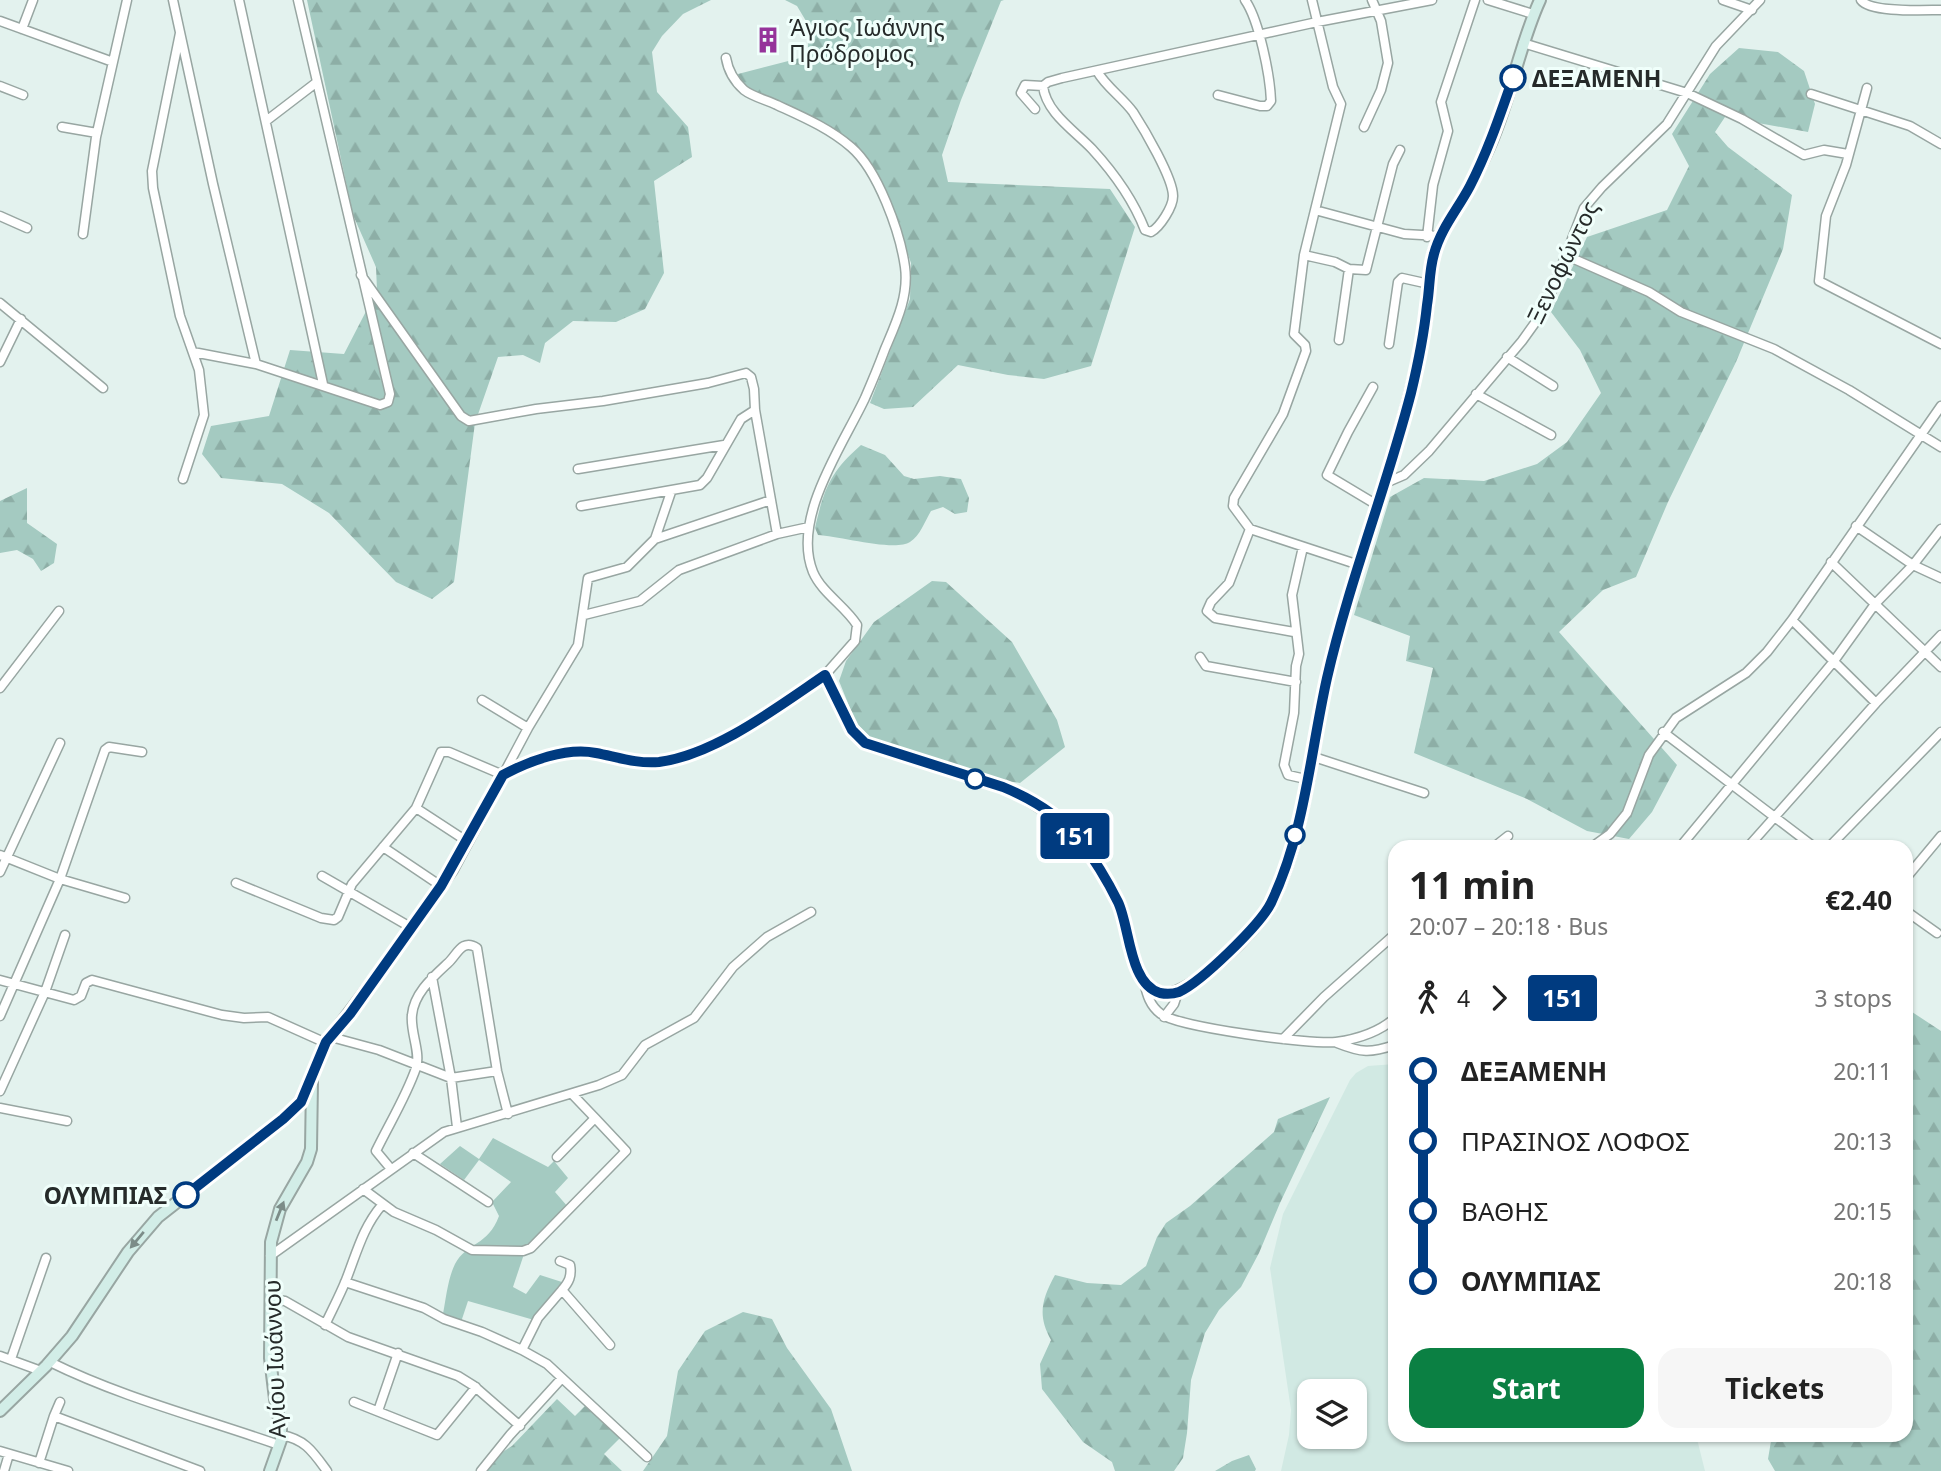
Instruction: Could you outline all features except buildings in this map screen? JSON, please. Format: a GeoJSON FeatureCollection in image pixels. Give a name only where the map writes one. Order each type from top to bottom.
{"type":"FeatureCollection","features":[{"type":"Feature","properties":{"kind":"street"},"geometry":{"type":"LineString","coordinates":[[22,29],[33,0]]}},
{"type":"Feature","properties":{"kind":"street"},"geometry":{"type":"LineString","coordinates":[[83,234],[97,133],[127,0]]}},
{"type":"Feature","properties":{"kind":"street"},"geometry":{"type":"LineString","coordinates":[[173,0],[256,365]]}},
{"type":"Feature","properties":{"kind":"street"},"geometry":{"type":"LineString","coordinates":[[239,0],[323,384]]}},
{"type":"Feature","properties":{"kind":"street"},"geometry":{"type":"LineString","coordinates":[[193,352],[256,365],[323,384],[380,405],[388,402],[390,394],[298,0]]}},
{"type":"Feature","properties":{"kind":"street"},"geometry":{"type":"LineString","coordinates":[[1218,95],[1260,106],[1267,106],[1271,101],[1255,19],[1245,0]]}},
{"type":"Feature","properties":{"kind":"street"},"geometry":{"type":"LineString","coordinates":[[1312,0],[1333,87],[1341,104],[1304,255],[1294,334],[1305,345],[1306,351],[1283,414],[1233,502],[1250,529],[1359,565]]}},
{"type":"Feature","properties":{"kind":"street"},"geometry":{"type":"LineString","coordinates":[[1364,127],[1381,90],[1388,63],[1381,20],[1372,0]]}},
{"type":"Feature","properties":{"kind":"street"},"geometry":{"type":"LineString","coordinates":[[1035,109],[1021,93],[1022,88],[1033,84],[1043,86],[1048,82],[1317,22],[1432,0]]}},
{"type":"Feature","properties":{"kind":"street"},"geometry":{"type":"LineString","coordinates":[[1427,237],[1433,186],[1448,131],[1441,102],[1475,0]]}},
{"type":"Feature","properties":{"kind":"street"},"geometry":{"type":"LineString","coordinates":[[1488,0],[1534,14]]}},
{"type":"Feature","properties":{"kind":"street"},"geometry":{"type":"LineString","coordinates":[[1144,982],[1162,994],[1178,992],[1229,952],[1263,917],[1284,871],[1310,780],[1326,681],[1339,629],[1410,395],[1423,338],[1430,268],[1440,236],[1468,190],[1492,140],[1523,43],[1540,0]]}},
{"type":"Feature","properties":{"kind":"street"},"geometry":{"type":"LineString","coordinates":[[1723,0],[1752,10]]}},
{"type":"Feature","properties":{"kind":"street","name":"Ξενοφώντος"},"geometry":{"type":"LineString","coordinates":[[1383,484],[1404,475],[1418,463],[1545,309],[1576,223],[1590,198],[1667,124],[1716,46],[1760,0]]}},
{"type":"Feature","properties":{"kind":"street"},"geometry":{"type":"LineString","coordinates":[[1861,0],[1866,6],[1880,8],[1941,10]]}},
{"type":"Feature","properties":{"kind":"street"},"geometry":{"type":"LineString","coordinates":[[0,21],[113,62]]}},
{"type":"Feature","properties":{"kind":"street"},"geometry":{"type":"LineString","coordinates":[[180,33],[152,171],[153,188],[180,316],[199,370],[204,415],[183,479]]}},
{"type":"Feature","properties":{"kind":"street"},"geometry":{"type":"LineString","coordinates":[[1523,43],[1687,93],[1742,119],[1804,155],[1824,150],[1848,154]]}},
{"type":"Feature","properties":{"kind":"street"},"geometry":{"type":"LineString","coordinates":[[503,775],[520,766],[546,758],[583,751],[635,762],[656,762],[696,753],[761,717],[825,675],[855,641],[857,625],[813,572],[809,527],[821,488],[894,329],[905,293],[905,267],[882,189],[853,148],[815,122],[745,91],[728,70],[726,58]]}},
{"type":"Feature","properties":{"kind":"street"},"geometry":{"type":"LineString","coordinates":[[1043,86],[1049,104],[1114,175],[1132,201],[1145,230],[1151,232],[1171,205],[1172,190],[1161,162],[1132,111],[1097,71]]}},
{"type":"Feature","properties":{"kind":"street"},"geometry":{"type":"LineString","coordinates":[[266,121],[317,82]]}},
{"type":"Feature","properties":{"kind":"street"},"geometry":{"type":"LineString","coordinates":[[0,86],[23,95]]}},
{"type":"Feature","properties":{"kind":"street"},"geometry":{"type":"LineString","coordinates":[[1867,89],[1826,216],[1819,281],[1941,344]]}},
{"type":"Feature","properties":{"kind":"street"},"geometry":{"type":"LineString","coordinates":[[1811,94],[1910,126],[1941,144]]}},
{"type":"Feature","properties":{"kind":"street"},"geometry":{"type":"LineString","coordinates":[[62,127],[97,133]]}},
{"type":"Feature","properties":{"kind":"street"},"geometry":{"type":"LineString","coordinates":[[1304,255],[1335,262],[1349,269],[1366,270],[1393,164],[1400,150]]}},
{"type":"Feature","properties":{"kind":"street"},"geometry":{"type":"LineString","coordinates":[[1315,211],[1404,234],[1440,236]]}},
{"type":"Feature","properties":{"kind":"street"},"geometry":{"type":"LineString","coordinates":[[0,216],[27,228]]}},
{"type":"Feature","properties":{"kind":"street"},"geometry":{"type":"LineString","coordinates":[[1565,256],[1649,292],[1681,312],[1774,349],[1941,447]]}},
{"type":"Feature","properties":{"kind":"street"},"geometry":{"type":"LineString","coordinates":[[1339,340],[1349,269]]}},
{"type":"Feature","properties":{"kind":"street"},"geometry":{"type":"LineString","coordinates":[[361,275],[461,416],[469,421],[708,383],[746,373],[751,377],[754,389],[755,410],[777,534]]}},
{"type":"Feature","properties":{"kind":"street"},"geometry":{"type":"LineString","coordinates":[[1389,344],[1398,282],[1407,278],[1429,284]]}},
{"type":"Feature","properties":{"kind":"street"},"geometry":{"type":"LineString","coordinates":[[0,303],[103,388]]}},
{"type":"Feature","properties":{"kind":"street"},"geometry":{"type":"LineString","coordinates":[[0,362],[21,319]]}},
{"type":"Feature","properties":{"kind":"street"},"geometry":{"type":"LineString","coordinates":[[1507,357],[1553,386]]}},
{"type":"Feature","properties":{"kind":"street"},"geometry":{"type":"LineString","coordinates":[[1373,387],[1327,475],[1377,505]]}},
{"type":"Feature","properties":{"kind":"street"},"geometry":{"type":"LineString","coordinates":[[1476,394],[1551,435]]}},
{"type":"Feature","properties":{"kind":"street"},"geometry":{"type":"LineString","coordinates":[[1602,840],[1627,813],[1649,755],[1664,732],[1681,714],[1746,673],[1767,652],[1941,405]]}},
{"type":"Feature","properties":{"kind":"street"},"geometry":{"type":"LineString","coordinates":[[581,506],[700,485],[707,478],[724,444],[741,419],[755,410]]}},
{"type":"Feature","properties":{"kind":"street"},"geometry":{"type":"LineString","coordinates":[[578,469],[724,444]]}},
{"type":"Feature","properties":{"kind":"street"},"geometry":{"type":"LineString","coordinates":[[503,775],[578,645],[588,578],[627,566],[654,539],[671,492]]}},
{"type":"Feature","properties":{"kind":"street"},"geometry":{"type":"LineString","coordinates":[[654,539],[771,500]]}},
{"type":"Feature","properties":{"kind":"street"},"geometry":{"type":"LineString","coordinates":[[1856,526],[1913,565],[1941,578]]}},
{"type":"Feature","properties":{"kind":"street"},"geometry":{"type":"LineString","coordinates":[[584,615],[640,601],[679,570],[777,534],[809,527]]}},
{"type":"Feature","properties":{"kind":"street"},"geometry":{"type":"LineString","coordinates":[[1250,529],[1228,583],[1211,602],[1207,611],[1215,618],[1294,632]]}},
{"type":"Feature","properties":{"kind":"street"},"geometry":{"type":"LineString","coordinates":[[1686,840],[1834,661],[1875,604],[1913,565],[1941,529]]}},
{"type":"Feature","properties":{"kind":"street"},"geometry":{"type":"LineString","coordinates":[[1303,547],[1292,595],[1294,632],[1299,645],[1294,713],[1284,770],[1288,775],[1310,780]]}},
{"type":"Feature","properties":{"kind":"street"},"geometry":{"type":"LineString","coordinates":[[1831,562],[1941,667]]}},
{"type":"Feature","properties":{"kind":"street"},"geometry":{"type":"LineString","coordinates":[[0,688],[59,611]]}},
{"type":"Feature","properties":{"kind":"street"},"geometry":{"type":"LineString","coordinates":[[1791,620],[1876,703]]}},
{"type":"Feature","properties":{"kind":"street"},"geometry":{"type":"LineString","coordinates":[[1754,840],[1924,650],[1941,635]]}},
{"type":"Feature","properties":{"kind":"street"},"geometry":{"type":"LineString","coordinates":[[1200,657],[1206,666],[1296,682]]}},
{"type":"Feature","properties":{"kind":"street"},"geometry":{"type":"LineString","coordinates":[[825,675],[852,730],[865,743],[1003,787],[1024,796],[1063,823],[1091,856],[1119,904],[1135,962],[1152,1005],[1164,1017],[1283,1039],[1335,1042],[1375,1032],[1388,1023]]}},
{"type":"Feature","properties":{"kind":"street"},"geometry":{"type":"LineString","coordinates":[[482,700],[528,728]]}},
{"type":"Feature","properties":{"kind":"street"},"geometry":{"type":"LineString","coordinates":[[1664,732],[1804,840]]}},
{"type":"Feature","properties":{"kind":"street"},"geometry":{"type":"LineString","coordinates":[[1836,840],[1941,732]]}},
{"type":"Feature","properties":{"kind":"street"},"geometry":{"type":"LineString","coordinates":[[0,872],[3,857],[60,743]]}},
{"type":"Feature","properties":{"kind":"street"},"geometry":{"type":"LineString","coordinates":[[0,1016],[60,879],[105,750],[109,747],[142,752]]}},
{"type":"Feature","properties":{"kind":"street"},"geometry":{"type":"LineString","coordinates":[[236,883],[330,921],[338,917],[352,884],[416,808],[441,752],[503,775]]}},
{"type":"Feature","properties":{"kind":"street"},"geometry":{"type":"LineString","coordinates":[[1314,757],[1423,793]]}},
{"type":"Feature","properties":{"kind":"street","name":"Αγίου Ιωάννου"},"geometry":{"type":"LineString","coordinates":[[270,1471],[280,1440],[271,1377],[270,1256],[274,1225],[280,1209],[307,1162],[311,1149],[312,1079],[328,1040],[441,886],[468,842],[503,775]]}},
{"type":"Feature","properties":{"kind":"street"},"geometry":{"type":"LineString","coordinates":[[416,808],[468,842]]}},
{"type":"Feature","properties":{"kind":"street"},"geometry":{"type":"LineString","coordinates":[[1503,840],[1508,836]]}},
{"type":"Feature","properties":{"kind":"street"},"geometry":{"type":"LineString","coordinates":[[1913,870],[1941,836]]}},
{"type":"Feature","properties":{"kind":"street"},"geometry":{"type":"LineString","coordinates":[[383,847],[441,886]]}},
{"type":"Feature","properties":{"kind":"street"},"geometry":{"type":"LineString","coordinates":[[3,857],[60,879],[125,898]]}},
{"type":"Feature","properties":{"kind":"street"},"geometry":{"type":"LineString","coordinates":[[322,876],[412,928]]}},
{"type":"Feature","properties":{"kind":"street"},"geometry":{"type":"LineString","coordinates":[[270,1256],[444,1132],[572,1094],[622,1075],[645,1045],[694,1018],[727,974],[767,937],[811,912]]}},
{"type":"Feature","properties":{"kind":"street"},"geometry":{"type":"LineString","coordinates":[[1913,916],[1937,933]]}},
{"type":"Feature","properties":{"kind":"street"},"geometry":{"type":"LineString","coordinates":[[0,1091],[45,992],[65,935]]}},
{"type":"Feature","properties":{"kind":"street"},"geometry":{"type":"LineString","coordinates":[[1283,1039],[1324,997],[1388,940]]}},
{"type":"Feature","properties":{"kind":"street"},"geometry":{"type":"LineString","coordinates":[[391,1169],[376,1151],[417,1065],[411,1019],[419,994],[462,946],[470,944],[477,948],[497,1070],[508,1114]]}},
{"type":"Feature","properties":{"kind":"street"},"geometry":{"type":"LineString","coordinates":[[432,977],[451,1078],[457,1127]]}},
{"type":"Feature","properties":{"kind":"street"},"geometry":{"type":"LineString","coordinates":[[0,980],[79,999],[86,983],[92,980],[222,1014],[244,1018],[268,1017],[328,1040],[379,1050],[451,1078],[497,1070]]}},
{"type":"Feature","properties":{"kind":"street"},"geometry":{"type":"LineString","coordinates":[[1164,1017],[1174,1004],[1178,992]]}},
{"type":"Feature","properties":{"kind":"street"},"geometry":{"type":"LineString","coordinates":[[1335,1042],[1358,1051],[1373,1052],[1388,1047]]}},
{"type":"Feature","properties":{"kind":"street"},"geometry":{"type":"LineString","coordinates":[[0,1410],[50,1362],[72,1336],[128,1252],[158,1217],[283,1119],[301,1102],[312,1079]]}},
{"type":"Feature","properties":{"kind":"street"},"geometry":{"type":"LineString","coordinates":[[363,1189],[382,1205],[472,1250],[528,1250],[626,1151],[572,1094]]}},
{"type":"Feature","properties":{"kind":"street"},"geometry":{"type":"LineString","coordinates":[[0,1108],[67,1121]]}},
{"type":"Feature","properties":{"kind":"street"},"geometry":{"type":"LineString","coordinates":[[556,1157],[596,1118]]}},
{"type":"Feature","properties":{"kind":"street"},"geometry":{"type":"LineString","coordinates":[[413,1153],[488,1202]]}},
{"type":"Feature","properties":{"kind":"street"},"geometry":{"type":"LineString","coordinates":[[325,1325],[345,1282],[361,1236],[382,1205]]}},
{"type":"Feature","properties":{"kind":"street"},"geometry":{"type":"LineString","coordinates":[[10,1359],[46,1258]]}},
{"type":"Feature","properties":{"kind":"street"},"geometry":{"type":"LineString","coordinates":[[522,1350],[538,1318],[569,1281],[570,1265],[560,1261]]}},
{"type":"Feature","properties":{"kind":"street"},"geometry":{"type":"LineString","coordinates":[[345,1282],[424,1308],[444,1319],[522,1350],[547,1364],[647,1457]]}},
{"type":"Feature","properties":{"kind":"street"},"geometry":{"type":"LineString","coordinates":[[562,1290],[610,1345]]}},
{"type":"Feature","properties":{"kind":"street"},"geometry":{"type":"LineString","coordinates":[[270,1299],[285,1301],[348,1337],[458,1376],[476,1387],[520,1426]]}},
{"type":"Feature","properties":{"kind":"street"},"geometry":{"type":"LineString","coordinates":[[378,1411],[398,1353]]}},
{"type":"Feature","properties":{"kind":"street"},"geometry":{"type":"LineString","coordinates":[[0,1356],[41,1371]]}},
{"type":"Feature","properties":{"kind":"street"},"geometry":{"type":"LineString","coordinates":[[50,1362],[146,1403],[280,1440],[293,1437],[309,1446],[327,1471]]}},
{"type":"Feature","properties":{"kind":"street"},"geometry":{"type":"LineString","coordinates":[[481,1471],[562,1378]]}},
{"type":"Feature","properties":{"kind":"street"},"geometry":{"type":"LineString","coordinates":[[354,1402],[437,1435],[476,1387]]}},
{"type":"Feature","properties":{"kind":"street"},"geometry":{"type":"LineString","coordinates":[[39,1463],[61,1402]]}},
{"type":"Feature","properties":{"kind":"street"},"geometry":{"type":"LineString","coordinates":[[54,1416],[200,1471]]}},
{"type":"Feature","properties":{"kind":"street"},"geometry":{"type":"LineString","coordinates":[[4,1471],[4,1453],[68,1471]]}},
{"type":"Feature","properties":{"kind":"shaded area"},"geometry":{"type":"Polygon","coordinates":[[[1388,1065],[1388,1442],[1698,1442],[1705,1471],[1281,1471],[1291,1410],[1270,1268],[1283,1214],[1350,1080],[1368,1066],[1388,1065]]]}},
{"type":"Feature","properties":{"kind":"green space"},"geometry":{"type":"Polygon","coordinates":[[[307,0],[711,0],[683,14],[662,36],[652,52],[657,92],[688,127],[692,157],[654,181],[664,273],[645,309],[616,322],[573,321],[545,343],[540,363],[523,355],[498,357],[475,423],[454,582],[432,599],[396,582],[329,513],[282,484],[221,478],[202,454],[211,426],[269,416],[290,350],[344,354],[377,290],[376,267],[353,215],[307,0]]]}},
{"type":"Feature","properties":{"kind":"green space"},"geometry":{"type":"Polygon","coordinates":[[[785,0],[1004,0],[1001,1],[961,100],[942,155],[948,182],[1110,189],[1135,227],[1091,366],[1044,379],[958,365],[913,407],[884,409],[870,403],[910,299],[911,263],[893,212],[843,137],[740,85],[738,74],[800,58],[808,48],[809,26],[797,6],[785,0]]]}},
{"type":"Feature","properties":{"kind":"green space"},"geometry":{"type":"Polygon","coordinates":[[[1739,48],[1778,52],[1804,71],[1815,104],[1808,132],[1725,117],[1715,132],[1728,147],[1792,195],[1783,249],[1736,362],[1668,502],[1636,577],[1603,590],[1559,632],[1677,765],[1652,812],[1629,839],[1587,831],[1527,799],[1414,753],[1433,668],[1406,661],[1410,636],[1354,615],[1390,497],[1424,478],[1484,481],[1537,464],[1567,442],[1601,393],[1580,350],[1551,312],[1587,237],[1667,210],[1689,166],[1672,134],[1710,74],[1739,48]]]}},
{"type":"Feature","properties":{"kind":"green space"},"geometry":{"type":"Polygon","coordinates":[[[861,445],[885,455],[904,476],[914,479],[940,476],[961,479],[969,498],[967,512],[955,514],[943,507],[931,511],[917,536],[903,545],[818,535],[815,528],[830,482],[842,464],[861,445]]]}},
{"type":"Feature","properties":{"kind":"green space"},"geometry":{"type":"Polygon","coordinates":[[[27,488],[27,523],[57,544],[54,563],[41,571],[33,559],[17,550],[0,553],[0,501],[27,488]]]}},
{"type":"Feature","properties":{"kind":"green space"},"geometry":{"type":"Polygon","coordinates":[[[932,581],[946,582],[1012,642],[1057,720],[1065,747],[1020,783],[1001,780],[874,741],[856,723],[839,681],[846,661],[874,622],[932,581]]]}},
{"type":"Feature","properties":{"kind":"green space"},"geometry":{"type":"Polygon","coordinates":[[[1913,1013],[1941,1031],[1941,1471],[1775,1471],[1768,1459],[1771,1442],[1913,1442],[1913,1013]]]}},
{"type":"Feature","properties":{"kind":"green space"},"geometry":{"type":"Polygon","coordinates":[[[1330,1097],[1241,1287],[1219,1310],[1205,1333],[1191,1380],[1183,1458],[1174,1471],[1115,1471],[1112,1462],[1083,1442],[1042,1389],[1040,1364],[1051,1340],[1044,1323],[1043,1307],[1055,1275],[1087,1283],[1121,1285],[1146,1266],[1157,1237],[1166,1223],[1190,1206],[1274,1132],[1278,1119],[1330,1097]]]}},
{"type":"Feature","properties":{"kind":"green space"},"geometry":{"type":"Polygon","coordinates":[[[493,1138],[548,1167],[554,1161],[568,1178],[555,1192],[568,1207],[527,1245],[513,1287],[526,1294],[540,1275],[565,1283],[534,1320],[468,1301],[461,1322],[443,1314],[455,1264],[465,1251],[483,1239],[494,1226],[499,1216],[492,1202],[511,1182],[479,1160],[464,1180],[440,1164],[460,1146],[479,1159],[493,1138]]]}},
{"type":"Feature","properties":{"kind":"green space"},"geometry":{"type":"Polygon","coordinates":[[[743,1312],[772,1319],[787,1348],[831,1409],[852,1471],[643,1471],[667,1436],[678,1371],[705,1331],[743,1312]]]}},
{"type":"Feature","properties":{"kind":"green space"},"geometry":{"type":"Polygon","coordinates":[[[557,1399],[575,1416],[591,1400],[622,1436],[604,1454],[622,1471],[486,1471],[498,1455],[512,1446],[557,1399]]]}},
{"type":"Feature","properties":{"kind":"green space"},"geometry":{"type":"Polygon","coordinates":[[[1249,1455],[1255,1471],[1215,1471],[1232,1461],[1249,1455]]]}},
{"type":"Feature","properties":{"kind":"bus line","name":"151"},"geometry":{"type":"LineString","coordinates":[[186,1195],[301,1102],[326,1042],[350,1014],[452,870],[503,775],[520,766],[546,758],[583,751],[635,762],[656,762],[696,753],[761,717],[825,675],[852,730],[865,743],[1003,787],[1044,808],[1063,823],[1096,864],[1119,904],[1136,968],[1149,987],[1162,994],[1178,992],[1229,952],[1263,917],[1284,871],[1306,794],[1326,681],[1339,629],[1370,535],[1410,395],[1423,338],[1430,268],[1435,249],[1492,140],[1513,78]]}},
{"type":"Feature","properties":{"kind":"place","name":"Άγιος Ιωάννης Πρόδρομος"},"geometry":{"type":"Point","coordinates":[768,40]}},
{"type":"Feature","properties":{"kind":"place","name":"ΔΕΞΑΜΕΝΗ"},"geometry":{"type":"Point","coordinates":[1513,78]}},
{"type":"Feature","properties":{"kind":"place","name":"ΟΛΥΜΠΙΑΣ"},"geometry":{"type":"Point","coordinates":[186,1195]}}]}
